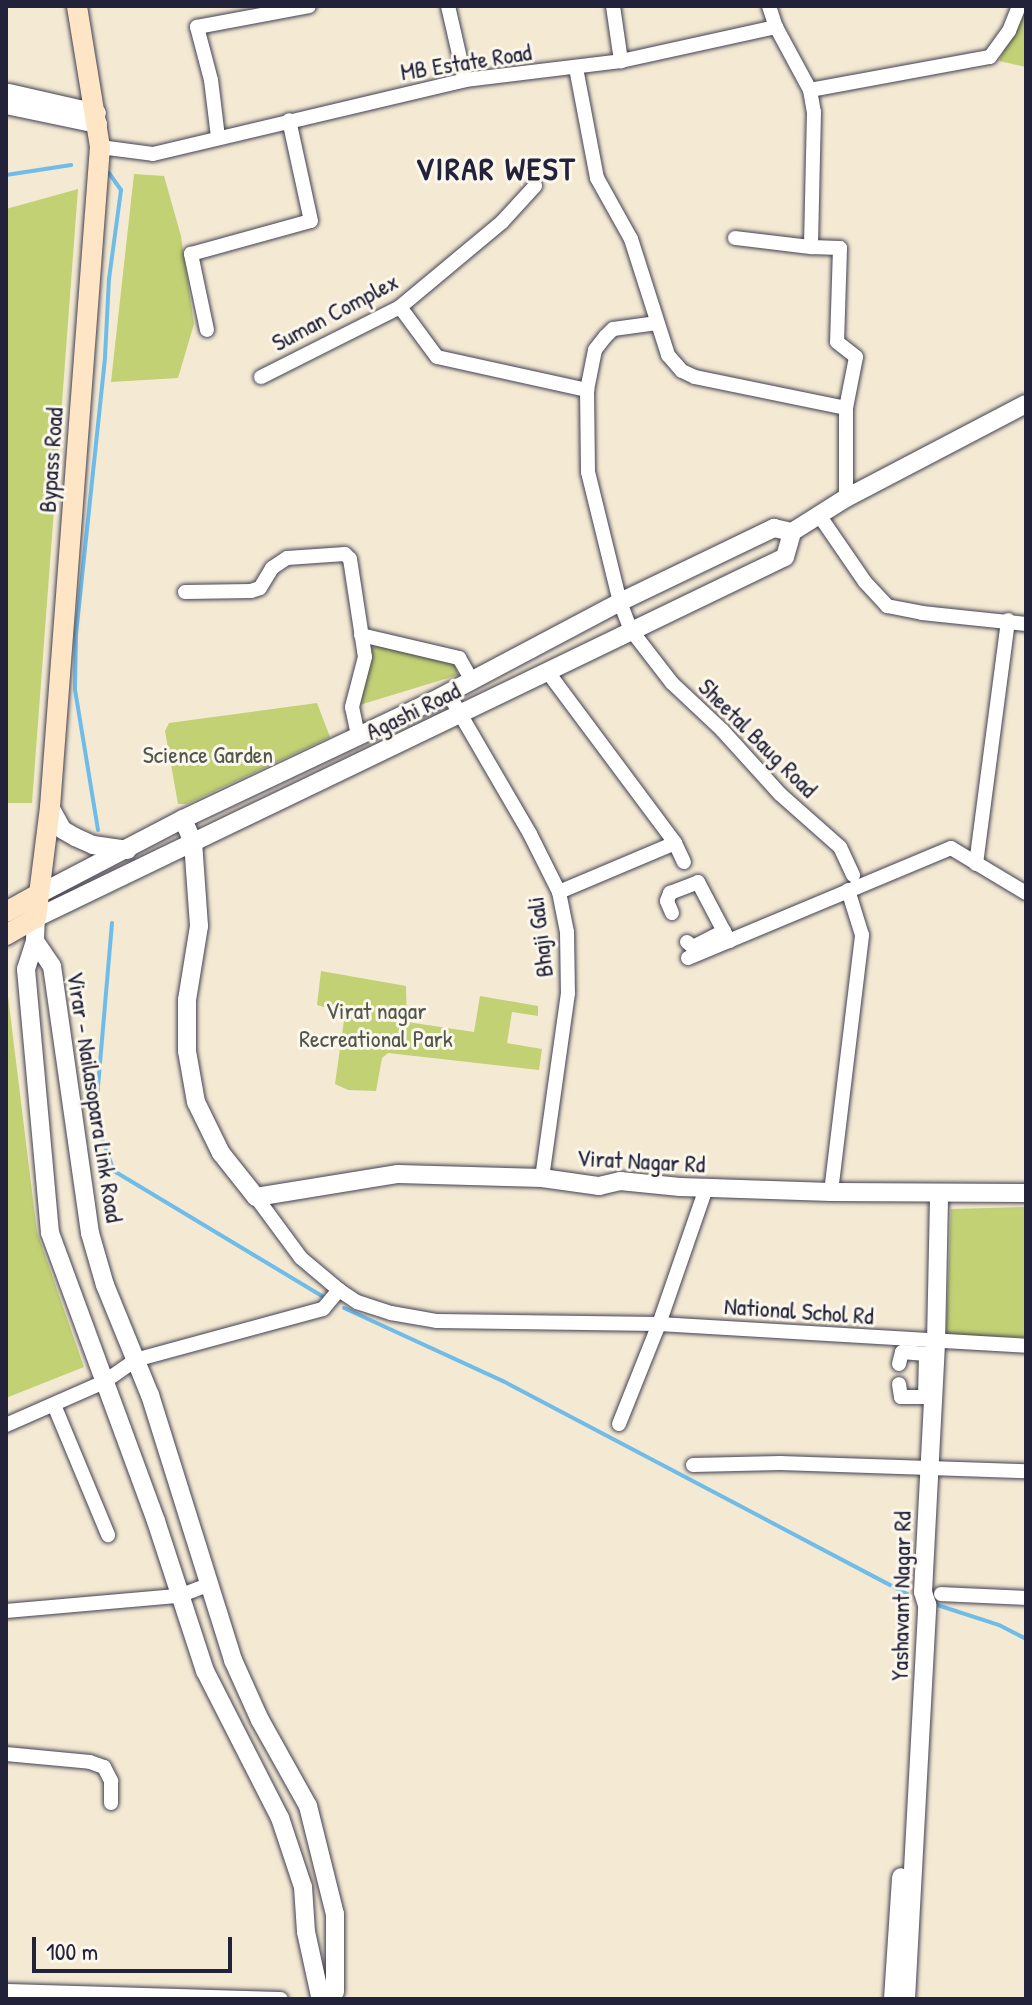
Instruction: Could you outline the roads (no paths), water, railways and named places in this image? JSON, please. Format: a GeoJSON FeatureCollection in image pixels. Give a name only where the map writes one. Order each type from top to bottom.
{"type":"FeatureCollection","features":[{"type":"Feature","properties":{"kind":"main road","name":"Bypass Road"},"geometry":{"type":"LineString","coordinates":[[36,918],[50,807],[100,147],[98,118],[77,6]]}},
{"type":"Feature","properties":{"kind":"main road"},"geometry":{"type":"LineString","coordinates":[[6,912],[39,894]]}},
{"type":"Feature","properties":{"kind":"main road"},"geometry":{"type":"LineString","coordinates":[[6,935],[36,918]]}},
{"type":"Feature","properties":{"kind":"street"},"geometry":{"type":"LineString","coordinates":[[218,137],[211,80],[197,27],[309,6]]}},
{"type":"Feature","properties":{"kind":"street"},"geometry":{"type":"LineString","coordinates":[[448,6],[465,80]]}},
{"type":"Feature","properties":{"kind":"street"},"geometry":{"type":"LineString","coordinates":[[613,6],[621,61]]}},
{"type":"Feature","properties":{"kind":"street"},"geometry":{"type":"LineString","coordinates":[[769,6],[776,27],[810,90],[814,112],[811,247]]}},
{"type":"Feature","properties":{"kind":"street"},"geometry":{"type":"LineString","coordinates":[[810,90],[990,57],[1009,31],[1019,6]]}},
{"type":"Feature","properties":{"kind":"street","name":"MB Estate Road"},"geometry":{"type":"LineString","coordinates":[[100,147],[153,154],[465,80],[621,61],[776,27]]}},
{"type":"Feature","properties":{"kind":"street"},"geometry":{"type":"LineString","coordinates":[[576,68],[597,178],[631,239],[668,355],[682,371],[846,408]]}},
{"type":"Feature","properties":{"kind":"street"},"geometry":{"type":"LineString","coordinates":[[6,93],[98,118]]}},
{"type":"Feature","properties":{"kind":"street"},"geometry":{"type":"LineString","coordinates":[[6,105],[98,118]]}},
{"type":"Feature","properties":{"kind":"street"},"geometry":{"type":"LineString","coordinates":[[207,330],[191,254],[311,221],[289,120]]}},
{"type":"Feature","properties":{"kind":"street","name":"Suman Complex"},"geometry":{"type":"LineString","coordinates":[[261,377],[400,307],[502,222],[535,186]]}},
{"type":"Feature","properties":{"kind":"street"},"geometry":{"type":"LineString","coordinates":[[735,238],[840,248],[837,342],[856,357],[846,408],[846,498]]}},
{"type":"Feature","properties":{"kind":"street"},"geometry":{"type":"LineString","coordinates":[[400,307],[437,357],[587,390]]}},
{"type":"Feature","properties":{"kind":"street","name":"Sheetal Baug Road"},"geometry":{"type":"LineString","coordinates":[[657,323],[613,329],[595,350],[587,390],[588,472],[620,602],[631,630],[672,683],[722,730],[780,794],[840,847],[853,875]]}},
{"type":"Feature","properties":{"kind":"street","name":"Agashi Road"},"geometry":{"type":"LineString","coordinates":[[36,918],[785,557],[792,532],[846,498],[1026,404]]}},
{"type":"Feature","properties":{"kind":"street"},"geometry":{"type":"LineString","coordinates":[[819,515],[865,582],[887,606],[922,613],[1026,624]]}},
{"type":"Feature","properties":{"kind":"street","name":"Agashi Road"},"geometry":{"type":"LineString","coordinates":[[39,894],[183,819],[448,693],[620,602],[774,528],[792,532]]}},
{"type":"Feature","properties":{"kind":"street"},"geometry":{"type":"LineString","coordinates":[[185,592],[251,591],[264,584],[279,561],[339,551],[350,559],[365,657],[352,707],[358,735]]}},
{"type":"Feature","properties":{"kind":"street"},"geometry":{"type":"LineString","coordinates":[[976,864],[1008,620]]}},
{"type":"Feature","properties":{"kind":"street"},"geometry":{"type":"LineString","coordinates":[[361,635],[459,658],[467,672]]}},
{"type":"Feature","properties":{"kind":"street"},"geometry":{"type":"LineString","coordinates":[[547,671],[675,843],[684,862]]}},
{"type":"Feature","properties":{"kind":"street","name":"Bhaji Gali"},"geometry":{"type":"LineString","coordinates":[[448,693],[530,834],[559,892],[567,932],[568,993],[542,1178]]}},
{"type":"Feature","properties":{"kind":"street"},"geometry":{"type":"LineString","coordinates":[[50,807],[63,830],[75,837],[93,845],[128,850]]}},
{"type":"Feature","properties":{"kind":"street"},"geometry":{"type":"LineString","coordinates":[[183,819],[193,842],[199,926],[187,1000],[187,1051],[196,1102],[221,1153],[256,1197]]}},
{"type":"Feature","properties":{"kind":"street"},"geometry":{"type":"LineString","coordinates":[[559,892],[675,843]]}},
{"type":"Feature","properties":{"kind":"street"},"geometry":{"type":"LineString","coordinates":[[687,942],[693,947],[727,936],[951,848],[1026,893]]}},
{"type":"Feature","properties":{"kind":"street"},"geometry":{"type":"LineString","coordinates":[[672,913],[667,901],[670,893],[698,882],[727,936]]}},
{"type":"Feature","properties":{"kind":"street"},"geometry":{"type":"LineString","coordinates":[[831,1192],[862,935],[848,890]]}},
{"type":"Feature","properties":{"kind":"street"},"geometry":{"type":"LineString","coordinates":[[35,941],[36,918]]}},
{"type":"Feature","properties":{"kind":"street"},"geometry":{"type":"LineString","coordinates":[[688,958],[727,936]]}},
{"type":"Feature","properties":{"kind":"street","name":"Virar - Nailasopara Link Road"},"geometry":{"type":"LineString","coordinates":[[35,941],[52,966],[90,1233],[105,1285],[150,1395],[207,1585],[238,1672],[308,1806],[335,1914],[330,1997]]}},
{"type":"Feature","properties":{"kind":"street","name":"Virar - Nailasopara Link Road"},"geometry":{"type":"LineString","coordinates":[[35,941],[26,969],[50,1233],[205,1671],[280,1818],[303,1887],[306,1932],[330,1997]]}},
{"type":"Feature","properties":{"kind":"street","name":"Virat Nagar Rd"},"geometry":{"type":"LineString","coordinates":[[256,1197],[398,1174],[542,1178],[599,1186],[620,1181],[704,1193],[831,1192],[939,1200],[1026,1193]]}},
{"type":"Feature","properties":{"kind":"street"},"geometry":{"type":"LineString","coordinates":[[619,1424],[659,1324],[704,1193],[1026,1203]]}},
{"type":"Feature","properties":{"kind":"street","name":"National Schol Rd"},"geometry":{"type":"LineString","coordinates":[[256,1197],[301,1258],[336,1292],[391,1313],[437,1321],[659,1324],[933,1350],[1026,1346]]}},
{"type":"Feature","properties":{"kind":"street","name":"Yashavant Nagar Rd"},"geometry":{"type":"LineString","coordinates":[[906,1999],[927,1605],[932,1593],[928,1467],[939,1200]]}},
{"type":"Feature","properties":{"kind":"street"},"geometry":{"type":"LineString","coordinates":[[6,1425],[104,1382],[135,1360],[323,1309],[336,1292]]}},
{"type":"Feature","properties":{"kind":"street"},"geometry":{"type":"LineString","coordinates":[[899,1364],[902,1352],[933,1350],[925,1397],[901,1397],[899,1384]]}},
{"type":"Feature","properties":{"kind":"street"},"geometry":{"type":"LineString","coordinates":[[54,1405],[108,1535]]}},
{"type":"Feature","properties":{"kind":"street"},"geometry":{"type":"LineString","coordinates":[[693,1465],[1026,1471]]}},
{"type":"Feature","properties":{"kind":"street"},"geometry":{"type":"LineString","coordinates":[[6,1611],[179,1596],[207,1585]]}},
{"type":"Feature","properties":{"kind":"street"},"geometry":{"type":"LineString","coordinates":[[893,1999],[916,1623],[932,1593],[1026,1598]]}},
{"type":"Feature","properties":{"kind":"street"},"geometry":{"type":"LineString","coordinates":[[6,1754],[90,1762],[104,1767],[111,1781],[111,1803]]}},
{"type":"Feature","properties":{"kind":"street"},"geometry":{"type":"LineString","coordinates":[[6,1991],[281,1999]]}},
{"type":"Feature","properties":{"kind":"waterway"},"geometry":{"type":"LineString","coordinates":[[6,175],[71,165]]}},
{"type":"Feature","properties":{"kind":"waterway"},"geometry":{"type":"LineString","coordinates":[[98,830],[75,689],[76,634],[105,357],[109,279],[121,190],[109,173]]}},
{"type":"Feature","properties":{"kind":"waterway"},"geometry":{"type":"LineString","coordinates":[[112,923],[95,1120],[114,1171],[324,1297]]}},
{"type":"Feature","properties":{"kind":"waterway"},"geometry":{"type":"LineString","coordinates":[[344,1308],[503,1381],[907,1594]]}},
{"type":"Feature","properties":{"kind":"waterway"},"geometry":{"type":"LineString","coordinates":[[931,1603],[999,1625],[1026,1639]]}},
{"type":"Feature","properties":{"kind":"district","name":"VIRAR WEST"},"geometry":{"type":"Point","coordinates":[496,169]}},
{"type":"Feature","properties":{"kind":"park label","name":"Science Garden"},"geometry":{"type":"Point","coordinates":[208,755]}},
{"type":"Feature","properties":{"kind":"park label","name":"Virat nagar Recreational Park"},"geometry":{"type":"Point","coordinates":[376,1025]}}]}
